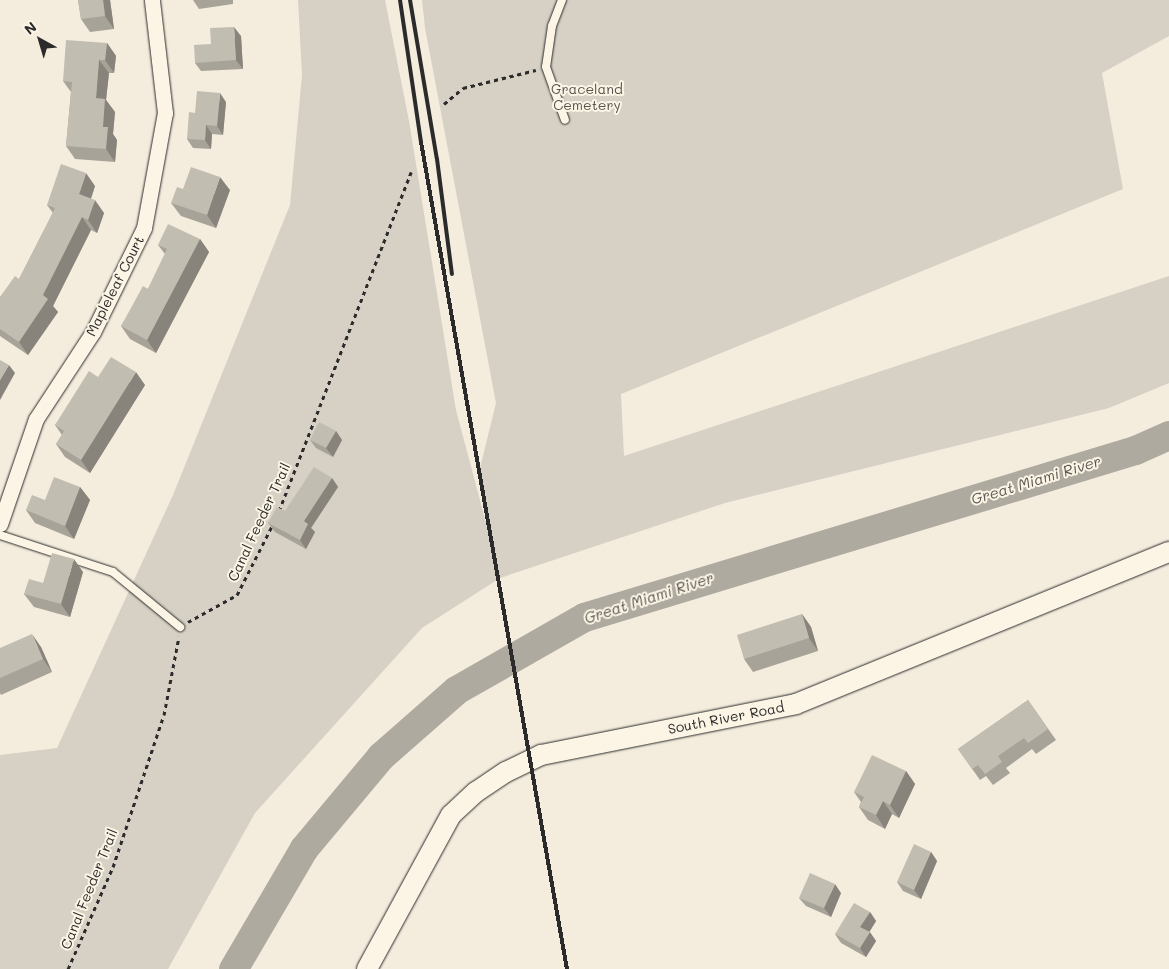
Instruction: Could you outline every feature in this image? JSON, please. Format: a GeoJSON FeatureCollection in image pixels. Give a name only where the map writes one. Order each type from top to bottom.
{"type":"FeatureCollection","features":[{"type":"Feature","properties":{"kind":"street","name":"Mapleleaf Court"},"geometry":{"type":"LineString","coordinates":[[0,524],[36,419],[94,332],[144,228],[165,113],[152,0]]}},
{"type":"Feature","properties":{"kind":"street","name":"South River Road"},"geometry":{"type":"LineString","coordinates":[[367,969],[451,815],[476,792],[506,772],[541,755],[796,704],[1169,552]]}},
{"type":"Feature","properties":{"kind":"lane"},"geometry":{"type":"LineString","coordinates":[[562,0],[552,26],[546,67],[565,120]]}},
{"type":"Feature","properties":{"kind":"lane"},"geometry":{"type":"LineString","coordinates":[[0,535],[113,572],[180,627]]}},
{"type":"Feature","properties":{"kind":"path"},"geometry":{"type":"LineString","coordinates":[[444,104],[463,88],[546,67]]}},
{"type":"Feature","properties":{"kind":"path","name":"Canal Feeder Trail"},"geometry":{"type":"LineString","coordinates":[[68,969],[113,867],[164,715],[180,627],[237,595],[285,499],[411,172]]}},
{"type":"Feature","properties":{"kind":"green space","name":"Graceland Cemetery"},"geometry":{"type":"Polygon","coordinates":[[[298,0],[385,0],[409,121],[456,410],[498,568],[480,468],[496,403],[425,28],[422,0],[1169,0],[1169,36],[1102,73],[1123,189],[621,394],[624,456],[1169,276],[1169,383],[1109,408],[725,503],[500,578],[422,628],[255,813],[168,969],[0,969],[0,755],[57,748],[173,495],[290,205],[302,75],[298,0]]]}},
{"type":"Feature","properties":{"kind":"building"},"geometry":{"type":"Polygon","coordinates":[[[78,0],[103,0],[105,16],[81,19],[78,0]]]}},
{"type":"Feature","properties":{"kind":"building"},"geometry":{"type":"Polygon","coordinates":[[[234,27],[236,60],[195,63],[194,45],[211,44],[210,28],[234,27]]]}},
{"type":"Feature","properties":{"kind":"building"},"geometry":{"type":"Polygon","coordinates":[[[66,40],[107,43],[105,60],[99,60],[96,98],[105,99],[103,127],[108,127],[106,149],[66,146],[72,82],[63,81],[66,40]]]}},
{"type":"Feature","properties":{"kind":"building"},"geometry":{"type":"Polygon","coordinates":[[[197,91],[220,93],[217,126],[206,125],[205,140],[187,139],[189,112],[195,113],[197,91]]]}},
{"type":"Feature","properties":{"kind":"building"},"geometry":{"type":"Polygon","coordinates":[[[61,164],[86,173],[79,194],[95,200],[88,220],[82,217],[43,295],[48,299],[19,342],[0,329],[0,297],[15,276],[19,279],[55,208],[47,205],[61,164]]]}},
{"type":"Feature","properties":{"kind":"building"},"geometry":{"type":"Polygon","coordinates":[[[191,167],[220,177],[207,215],[171,203],[177,187],[183,189],[191,167]]]}},
{"type":"Feature","properties":{"kind":"building"},"geometry":{"type":"Polygon","coordinates":[[[168,224],[200,239],[147,340],[121,326],[143,286],[148,289],[167,249],[158,245],[168,224]]]}},
{"type":"Feature","properties":{"kind":"building"},"geometry":{"type":"Polygon","coordinates":[[[111,357],[136,372],[81,460],[56,444],[64,431],[55,425],[89,371],[98,377],[111,357]]]}},
{"type":"Feature","properties":{"kind":"building"},"geometry":{"type":"Polygon","coordinates":[[[0,360],[9,365],[0,380],[0,360]]]}},
{"type":"Feature","properties":{"kind":"building"},"geometry":{"type":"Polygon","coordinates":[[[319,422],[336,431],[326,448],[310,440],[319,422]]]}},
{"type":"Feature","properties":{"kind":"building"},"geometry":{"type":"Polygon","coordinates":[[[314,467],[332,478],[304,521],[308,524],[300,540],[268,523],[277,507],[285,511],[314,467]]]}},
{"type":"Feature","properties":{"kind":"building"},"geometry":{"type":"Polygon","coordinates":[[[54,477],[80,487],[65,526],[26,510],[32,495],[45,500],[54,477]]]}},
{"type":"Feature","properties":{"kind":"building"},"geometry":{"type":"Polygon","coordinates":[[[52,553],[74,559],[61,604],[24,594],[29,579],[43,583],[52,553]]]}},
{"type":"Feature","properties":{"kind":"building"},"geometry":{"type":"Polygon","coordinates":[[[802,614],[809,638],[744,659],[737,635],[802,614]]]}},
{"type":"Feature","properties":{"kind":"building"},"geometry":{"type":"Polygon","coordinates":[[[32,634],[43,659],[0,678],[0,648],[32,634]]]}},
{"type":"Feature","properties":{"kind":"building"},"geometry":{"type":"Polygon","coordinates":[[[1028,700],[1048,729],[1028,743],[1024,738],[998,756],[1002,762],[985,774],[978,765],[972,769],[958,749],[1028,700]]]}},
{"type":"Feature","properties":{"kind":"building"},"geometry":{"type":"Polygon","coordinates":[[[872,755],[906,771],[890,805],[883,801],[876,815],[859,807],[864,797],[854,792],[872,755]]]}},
{"type":"Feature","properties":{"kind":"building"},"geometry":{"type":"Polygon","coordinates":[[[914,844],[931,852],[914,890],[897,882],[914,844]]]}},
{"type":"Feature","properties":{"kind":"building"},"geometry":{"type":"Polygon","coordinates":[[[810,873],[835,884],[824,908],[799,898],[810,873]]]}},
{"type":"Feature","properties":{"kind":"building"},"geometry":{"type":"Polygon","coordinates":[[[854,903],[870,912],[860,927],[870,932],[860,948],[835,934],[854,903]]]}},
{"type":"Feature","properties":{"kind":"waterway","name":"Great Miami River"},"geometry":{"type":"LineString","coordinates":[[233,969],[304,848],[381,756],[456,690],[584,617],[1135,450],[1169,435]]}},
{"type":"Feature","properties":{"kind":"railway"},"geometry":{"type":"LineString","coordinates":[[400,0],[421,142],[567,969]]}},
{"type":"Feature","properties":{"kind":"railway"},"geometry":{"type":"LineString","coordinates":[[410,0],[437,159],[452,274]]}}]}
